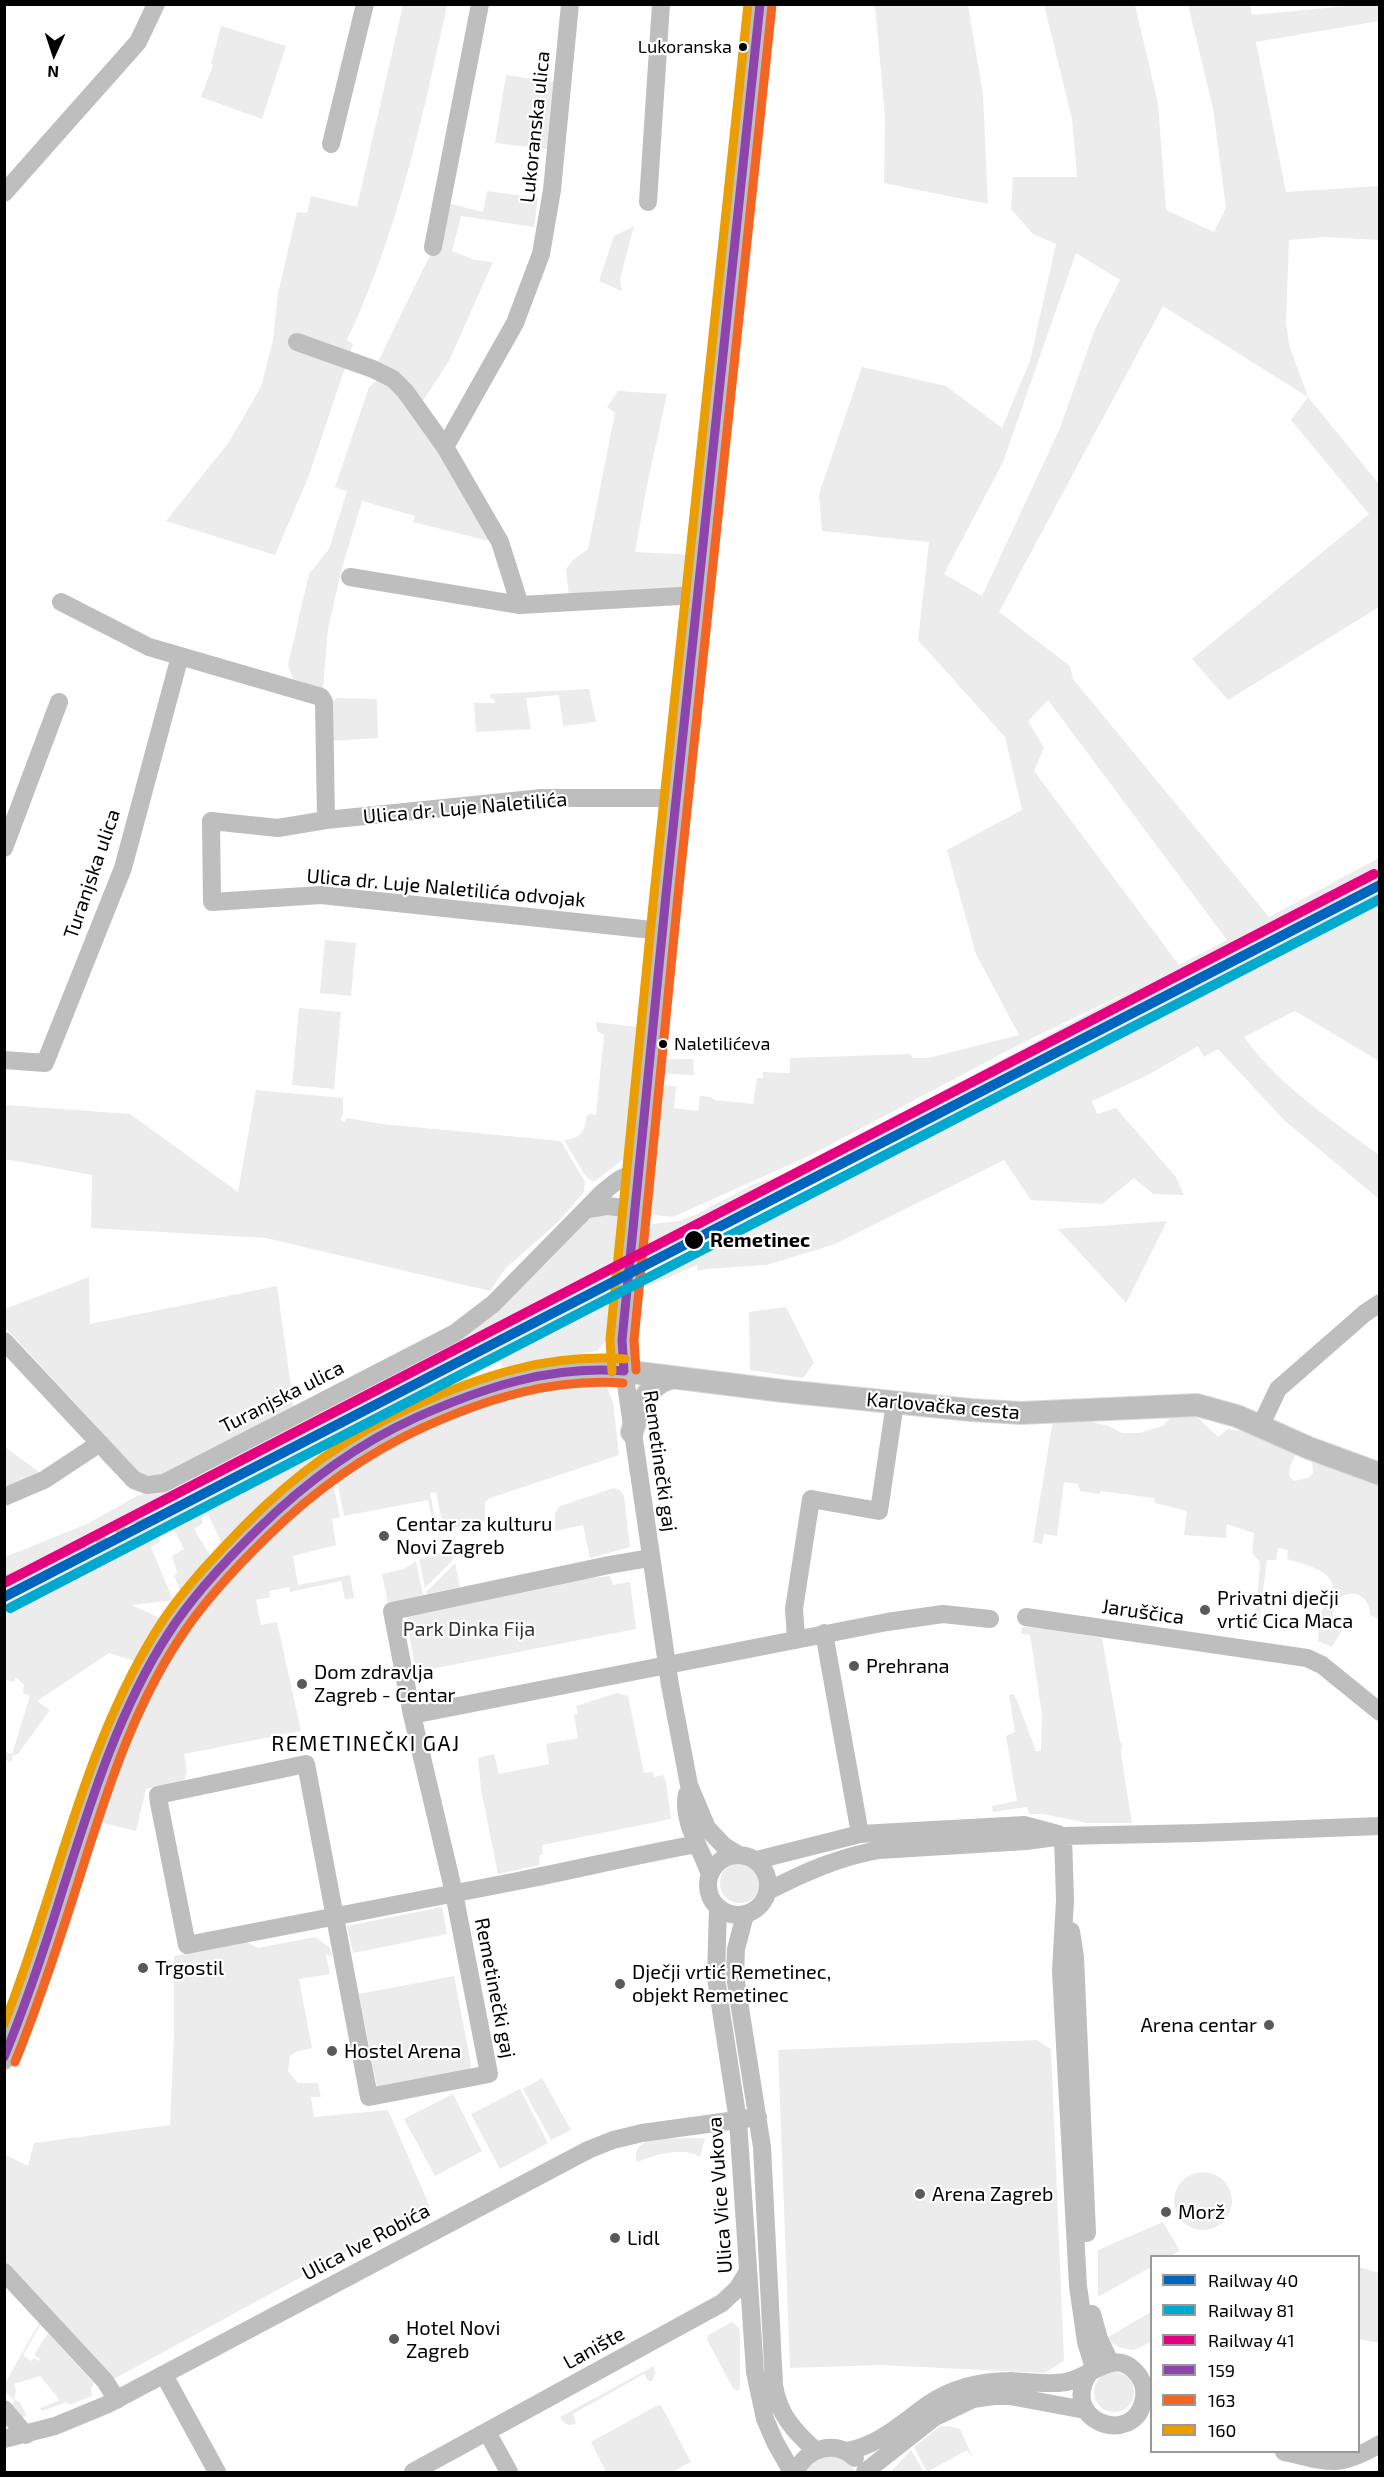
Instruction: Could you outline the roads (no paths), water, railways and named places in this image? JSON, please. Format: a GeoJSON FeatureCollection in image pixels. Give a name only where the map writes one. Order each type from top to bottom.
{"type":"FeatureCollection","features":[{"type":"Feature","properties":{"kind":"main road"},"geometry":{"type":"LineString","coordinates":[[624,1371],[621,1347],[662,931],[760,4]]}},
{"type":"Feature","properties":{"kind":"main road","name":"Karlovačka cesta"},"geometry":{"type":"LineString","coordinates":[[4,2058],[104,1768],[126,1714],[157,1650],[203,1588],[232,1555],[285,1503],[328,1467],[364,1442],[452,1401],[514,1381],[585,1367],[895,1403],[1021,1413],[1197,1405],[1261,1425],[1309,1448],[1380,1474]]}},
{"type":"Feature","properties":{"kind":"main road"},"geometry":{"type":"LineString","coordinates":[[632,1432],[648,1392],[658,1383],[671,1378]]}},
{"type":"Feature","properties":{"kind":"street"},"geometry":{"type":"LineString","coordinates":[[4,193],[138,42],[156,4]]}},
{"type":"Feature","properties":{"kind":"street"},"geometry":{"type":"LineString","coordinates":[[331,144],[365,4]]}},
{"type":"Feature","properties":{"kind":"street"},"geometry":{"type":"LineString","coordinates":[[433,247],[480,4]]}},
{"type":"Feature","properties":{"kind":"street","name":"Lukoranska ulica"},"geometry":{"type":"LineString","coordinates":[[445,447],[515,323],[541,254],[552,190],[570,4]]}},
{"type":"Feature","properties":{"kind":"street"},"geometry":{"type":"LineString","coordinates":[[648,202],[661,4]]}},
{"type":"Feature","properties":{"kind":"street"},"geometry":{"type":"LineString","coordinates":[[297,342],[373,369],[393,379],[405,391],[445,447],[500,542],[520,605]]}},
{"type":"Feature","properties":{"kind":"street"},"geometry":{"type":"LineString","coordinates":[[350,577],[520,605],[698,595]]}},
{"type":"Feature","properties":{"kind":"street"},"geometry":{"type":"LineString","coordinates":[[61,602],[149,647],[321,697],[324,702],[326,820]]}},
{"type":"Feature","properties":{"kind":"street","name":"Turanjska ulica"},"geometry":{"type":"LineString","coordinates":[[4,1060],[45,1063],[123,868],[180,656]]}},
{"type":"Feature","properties":{"kind":"street"},"geometry":{"type":"LineString","coordinates":[[4,848],[60,702]]}},
{"type":"Feature","properties":{"kind":"street","name":"Ulica dr. Luje Naletilića"},"geometry":{"type":"LineString","coordinates":[[326,820],[542,798],[676,798]]}},
{"type":"Feature","properties":{"kind":"street","name":"Ulica dr. Luje Naletilića odvojak"},"geometry":{"type":"LineString","coordinates":[[326,820],[278,828],[211,821],[212,902],[321,895],[662,931]]}},
{"type":"Feature","properties":{"kind":"street","name":"Turanjska ulica"},"geometry":{"type":"LineString","coordinates":[[4,1341],[134,1480],[147,1485],[164,1483],[455,1333],[493,1304],[601,1194],[619,1179],[627,1175],[638,1174]]}},
{"type":"Feature","properties":{"kind":"street"},"geometry":{"type":"LineString","coordinates":[[588,1209],[607,1206],[635,1209]]}},
{"type":"Feature","properties":{"kind":"street"},"geometry":{"type":"LineString","coordinates":[[1261,1425],[1278,1389],[1365,1313],[1380,1303]]}},
{"type":"Feature","properties":{"kind":"street","name":"Remetinečki gaj"},"geometry":{"type":"LineString","coordinates":[[624,1371],[666,1664],[689,1785],[707,1828],[724,1846],[737,1854]]}},
{"type":"Feature","properties":{"kind":"street"},"geometry":{"type":"LineString","coordinates":[[796,1638],[794,1609],[811,1499],[879,1511],[895,1403]]}},
{"type":"Feature","properties":{"kind":"street"},"geometry":{"type":"LineString","coordinates":[[4,1497],[44,1480],[100,1443]]}},
{"type":"Feature","properties":{"kind":"street","name":"Remetinečki gaj"},"geometry":{"type":"LineString","coordinates":[[650,1558],[609,1564],[392,1611],[412,1715],[454,1893],[489,2074],[369,2097],[334,1916],[306,1764],[158,1795],[187,1945],[334,1916],[454,1893],[697,1844]]}},
{"type":"Feature","properties":{"kind":"street"},"geometry":{"type":"LineString","coordinates":[[412,1715],[598,1680],[824,1632],[943,1614],[990,1619]]}},
{"type":"Feature","properties":{"kind":"street","name":"Jaruščica"},"geometry":{"type":"LineString","coordinates":[[1026,1617],[1307,1658],[1322,1665],[1380,1712]]}},
{"type":"Feature","properties":{"kind":"street"},"geometry":{"type":"LineString","coordinates":[[824,1632],[860,1834]]}},
{"type":"Feature","properties":{"kind":"street","name":"Remetinečki gaj"},"geometry":{"type":"LineString","coordinates":[[689,1785],[686,1807],[691,1832],[710,1875]]}},
{"type":"Feature","properties":{"kind":"street"},"geometry":{"type":"LineString","coordinates":[[757,1860],[767,1874],[768,1891],[760,1906],[745,1915],[726,1913],[718,1907],[709,1892],[710,1875],[720,1860],[737,1854],[757,1860],[860,1834],[1024,1825],[1063,1836]]}},
{"type":"Feature","properties":{"kind":"street"},"geometry":{"type":"LineString","coordinates":[[768,1891],[827,1863],[855,1854],[879,1850],[1026,1841],[1063,1836],[1380,1826]]}},
{"type":"Feature","properties":{"kind":"street"},"geometry":{"type":"LineString","coordinates":[[1063,1836],[1065,1900],[1075,1956],[1089,2287],[1092,2318],[1099,2339],[1098,2368],[1081,2391],[1085,2410]]}},
{"type":"Feature","properties":{"kind":"street","name":"Ulica Vice Vukova"},"geometry":{"type":"LineString","coordinates":[[718,1907],[717,1978],[738,2121],[755,2372],[760,2404],[775,2442],[794,2472]]}},
{"type":"Feature","properties":{"kind":"street"},"geometry":{"type":"LineString","coordinates":[[745,1915],[736,1949],[735,1976],[762,2147],[776,2395],[790,2425],[815,2450]]}},
{"type":"Feature","properties":{"kind":"street","name":"Ulica Ive Robića"},"geometry":{"type":"LineString","coordinates":[[4,2439],[83,2416],[117,2400],[588,2150],[633,2134],[758,2117]]}},
{"type":"Feature","properties":{"kind":"street","name":"Lanište"},"geometry":{"type":"LineString","coordinates":[[413,2472],[722,2303],[738,2288],[748,2271]]}},
{"type":"Feature","properties":{"kind":"street"},"geometry":{"type":"LineString","coordinates":[[4,2272],[105,2381],[117,2400]]}},
{"type":"Feature","properties":{"kind":"street"},"geometry":{"type":"LineString","coordinates":[[722,2303],[741,2313],[752,2326]]}},
{"type":"Feature","properties":{"kind":"street"},"geometry":{"type":"LineString","coordinates":[[794,2472],[815,2450],[831,2447],[847,2451],[856,2459],[864,2472],[935,2417],[973,2399],[993,2396],[1010,2396],[1085,2410],[1100,2423],[1111,2426],[1121,2425],[1146,2408],[1144,2387],[1137,2373],[1129,2367],[1098,2368],[1071,2381],[1056,2384],[994,2381],[965,2387],[935,2400],[879,2439],[847,2451]]}},
{"type":"Feature","properties":{"kind":"street"},"geometry":{"type":"LineString","coordinates":[[164,2375],[217,2472]]}},
{"type":"Feature","properties":{"kind":"street"},"geometry":{"type":"LineString","coordinates":[[4,2409],[26,2434]]}},
{"type":"Feature","properties":{"kind":"street"},"geometry":{"type":"LineString","coordinates":[[487,2432],[509,2472]]}},
{"type":"Feature","properties":{"kind":"street"},"geometry":{"type":"LineString","coordinates":[[1294,2453],[1339,2462],[1357,2457],[1380,2444]]}},
{"type":"Feature","properties":{"kind":"railway"},"geometry":{"type":"LineString","coordinates":[[4,1579],[178,1507]]}},
{"type":"Feature","properties":{"kind":"rail line","name":"41"},"geometry":{"type":"LineString","coordinates":[[4,1583],[1374,874]]}},
{"type":"Feature","properties":{"kind":"rail line","name":"40"},"geometry":{"type":"LineString","coordinates":[[4,1597],[1380,885]]}},
{"type":"Feature","properties":{"kind":"rail line","name":"81"},"geometry":{"type":"LineString","coordinates":[[10,1608],[1380,899]]}},
{"type":"Feature","properties":{"kind":"place","name":"Lukoranska"},"geometry":{"type":"Point","coordinates":[743,47]}},
{"type":"Feature","properties":{"kind":"place","name":"Naletilićeva"},"geometry":{"type":"Point","coordinates":[663,1044]}},
{"type":"Feature","properties":{"kind":"place","name":"Remetinec"},"geometry":{"type":"Point","coordinates":[694,1240]}},
{"type":"Feature","properties":{"kind":"place","name":"Centar za kulturu Novi Zagreb"},"geometry":{"type":"Point","coordinates":[384,1536]}},
{"type":"Feature","properties":{"kind":"place","name":"Privatni dječji vrtić Cica Maca"},"geometry":{"type":"Point","coordinates":[1205,1610]}},
{"type":"Feature","properties":{"kind":"place","name":"Prehrana"},"geometry":{"type":"Point","coordinates":[854,1666]}},
{"type":"Feature","properties":{"kind":"place","name":"Dom zdravlja Zagreb - Centar"},"geometry":{"type":"Point","coordinates":[302,1684]}},
{"type":"Feature","properties":{"kind":"place","name":"Trgostil"},"geometry":{"type":"Point","coordinates":[143,1968]}},
{"type":"Feature","properties":{"kind":"place","name":"Dječji vrtić Remetinec, objekt Remetinec"},"geometry":{"type":"Point","coordinates":[620,1984]}},
{"type":"Feature","properties":{"kind":"place","name":"Arena centar"},"geometry":{"type":"Point","coordinates":[1269,2025]}},
{"type":"Feature","properties":{"kind":"place","name":"Hostel Arena"},"geometry":{"type":"Point","coordinates":[332,2051]}},
{"type":"Feature","properties":{"kind":"place","name":"Arena Zagreb"},"geometry":{"type":"Point","coordinates":[920,2194]}},
{"type":"Feature","properties":{"kind":"place","name":"Morž"},"geometry":{"type":"Point","coordinates":[1166,2212]}},
{"type":"Feature","properties":{"kind":"place","name":"Lidl"},"geometry":{"type":"Point","coordinates":[615,2238]}},
{"type":"Feature","properties":{"kind":"place","name":"Hotel Novi Zagreb"},"geometry":{"type":"Point","coordinates":[394,2339]}},
{"type":"Feature","properties":{"kind":"district","name":"REMETINEČKI GAJ"},"geometry":{"type":"Point","coordinates":[366,1744]}},
{"type":"Feature","properties":{"kind":"park label","name":"Park Dinka Fija"},"geometry":{"type":"Point","coordinates":[469,1629]}}]}
